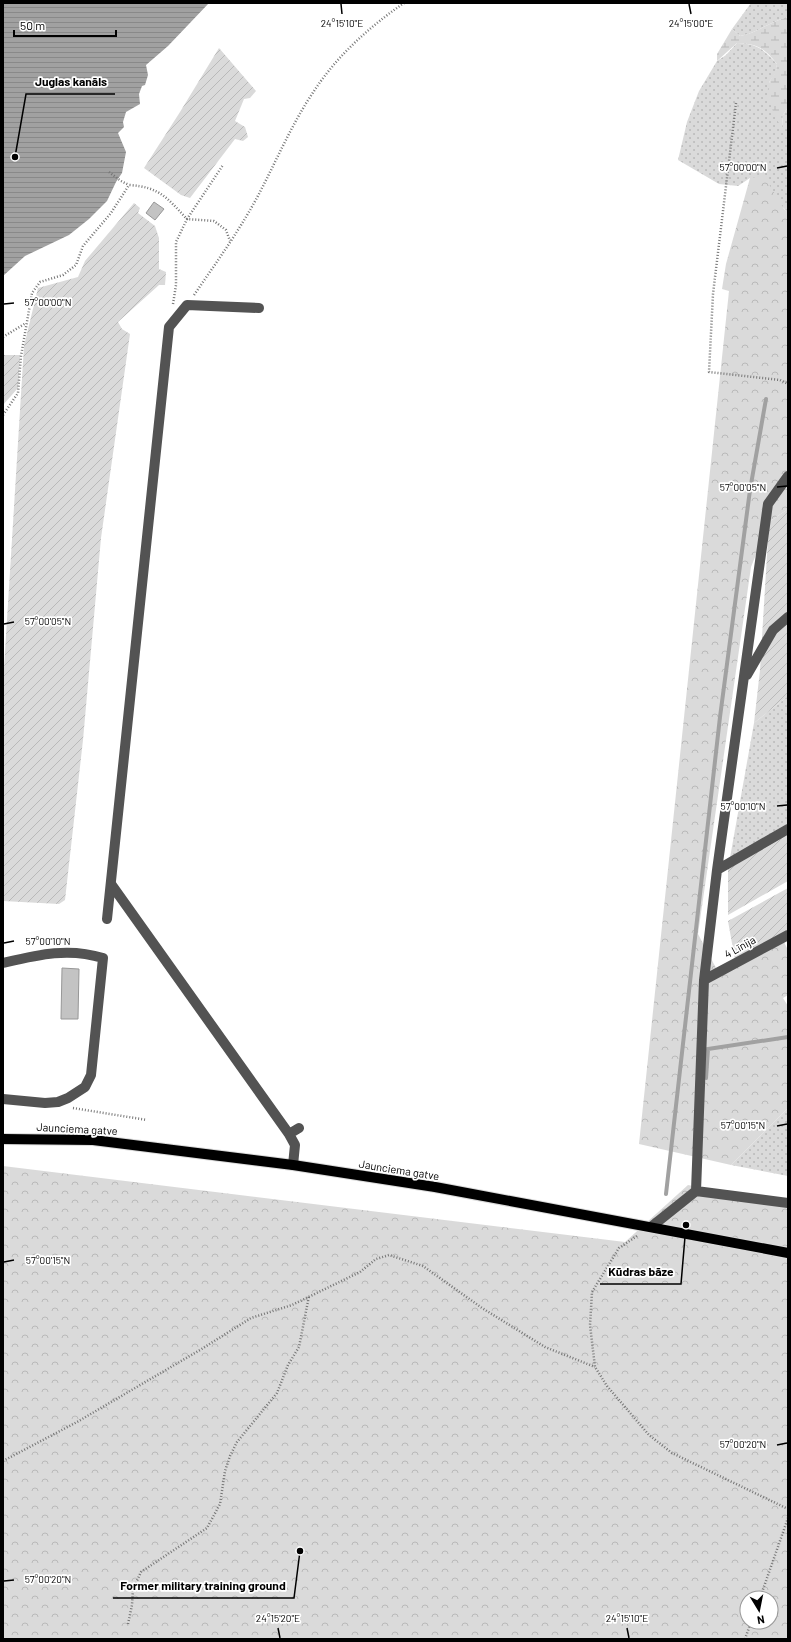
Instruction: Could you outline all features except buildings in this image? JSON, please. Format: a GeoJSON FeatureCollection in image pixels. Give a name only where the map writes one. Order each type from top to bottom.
{"type":"FeatureCollection","features":[{"type":"Feature","properties":{"kind":"main road","name":"Jaunciema gatve"},"geometry":{"type":"LineString","coordinates":[[3,1139],[93,1140],[293,1165],[435,1187],[788,1253]]}},
{"type":"Feature","properties":{"kind":"street"},"geometry":{"type":"LineString","coordinates":[[107,919],[169,327],[187,306],[259,308]]}},
{"type":"Feature","properties":{"kind":"street"},"geometry":{"type":"LineString","coordinates":[[696,1191],[704,980],[717,870],[745,678],[768,504],[788,476]]}},
{"type":"Feature","properties":{"kind":"street"},"geometry":{"type":"LineString","coordinates":[[745,678],[773,630],[788,617]]}},
{"type":"Feature","properties":{"kind":"street"},"geometry":{"type":"LineString","coordinates":[[717,870],[788,829]]}},
{"type":"Feature","properties":{"kind":"street"},"geometry":{"type":"LineString","coordinates":[[111,884],[289,1134],[295,1145],[293,1165]]}},
{"type":"Feature","properties":{"kind":"street","name":"4 Līnija"},"geometry":{"type":"LineString","coordinates":[[704,980],[788,934]]}},
{"type":"Feature","properties":{"kind":"street"},"geometry":{"type":"LineString","coordinates":[[3,963],[45,953],[87,953],[103,958],[91,1075],[85,1087],[68,1098],[58,1102],[45,1104],[3,1099]]}},
{"type":"Feature","properties":{"kind":"street"},"geometry":{"type":"LineString","coordinates":[[289,1134],[299,1128]]}},
{"type":"Feature","properties":{"kind":"street"},"geometry":{"type":"LineString","coordinates":[[651,1227],[696,1191],[788,1203]]}},
{"type":"Feature","properties":{"kind":"path"},"geometry":{"type":"LineString","coordinates":[[187,306],[230,242],[261,191],[280,151],[314,91],[344,52],[379,20],[404,3]]}},
{"type":"Feature","properties":{"kind":"path"},"geometry":{"type":"LineString","coordinates":[[736,103],[713,294],[709,372],[780,380],[788,384]]}},
{"type":"Feature","properties":{"kind":"path"},"geometry":{"type":"LineString","coordinates":[[175,294],[176,242],[186,219],[223,165]]}},
{"type":"Feature","properties":{"kind":"path"},"geometry":{"type":"LineString","coordinates":[[109,172],[129,185],[138,185],[154,189],[164,194],[186,219],[214,221],[226,230],[230,242]]}},
{"type":"Feature","properties":{"kind":"path"},"geometry":{"type":"LineString","coordinates":[[3,415],[18,393],[21,356],[32,293],[40,282],[63,275],[76,265],[83,246],[111,213],[129,185]]}},
{"type":"Feature","properties":{"kind":"path"},"geometry":{"type":"LineString","coordinates":[[3,338],[27,323]]}},
{"type":"Feature","properties":{"kind":"path"},"geometry":{"type":"LineString","coordinates":[[68,1107],[147,1120]]}},
{"type":"Feature","properties":{"kind":"path"},"geometry":{"type":"LineString","coordinates":[[651,1227],[619,1248],[592,1292],[590,1325],[595,1367],[607,1386],[649,1435],[672,1453],[788,1508]]}},
{"type":"Feature","properties":{"kind":"path"},"geometry":{"type":"LineString","coordinates":[[3,1461],[76,1422],[200,1350],[251,1318],[292,1305],[360,1272],[376,1259],[389,1254],[423,1266],[482,1308],[545,1347],[595,1367]]}},
{"type":"Feature","properties":{"kind":"path"},"geometry":{"type":"LineString","coordinates":[[128,1624],[132,1605],[133,1588],[141,1572],[207,1528],[220,1504],[225,1471],[237,1442],[277,1393],[282,1378],[299,1346],[309,1296]]}},
{"type":"Feature","properties":{"kind":"path"},"geometry":{"type":"LineString","coordinates":[[763,1590],[788,1518]]}},
{"type":"Feature","properties":{"kind":"green space"},"geometry":{"type":"Polygon","coordinates":[[[751,3],[788,3],[788,17],[740,36],[732,29],[751,3]]]}},
{"type":"Feature","properties":{"kind":"green space"},"geometry":{"type":"Polygon","coordinates":[[[788,17],[788,107],[783,115],[782,128],[773,112],[768,92],[768,86],[775,73],[777,64],[760,48],[750,44],[737,43],[717,61],[717,54],[732,29],[740,36],[788,17]]]}},
{"type":"Feature","properties":{"kind":"green space"},"geometry":{"type":"Polygon","coordinates":[[[737,43],[760,48],[777,64],[776,73],[769,82],[782,127],[783,115],[788,107],[788,212],[750,178],[738,186],[719,184],[678,160],[687,122],[699,91],[717,61],[726,55],[737,43]]]}},
{"type":"Feature","properties":{"kind":"green space"},"geometry":{"type":"Polygon","coordinates":[[[219,48],[256,91],[250,98],[244,99],[235,121],[245,127],[248,137],[243,141],[235,139],[190,198],[181,195],[144,168],[219,48]]]}},
{"type":"Feature","properties":{"kind":"green space"},"geometry":{"type":"Polygon","coordinates":[[[764,176],[784,209],[788,212],[788,509],[769,522],[751,567],[698,934],[716,968],[781,936],[788,950],[788,995],[783,998],[788,1006],[788,1108],[731,1165],[639,1144],[729,291],[722,289],[726,264],[750,178],[764,176]]]}},
{"type":"Feature","properties":{"kind":"green space"},"geometry":{"type":"Polygon","coordinates":[[[134,203],[140,208],[138,213],[155,226],[159,238],[159,269],[166,272],[165,285],[159,285],[118,322],[122,329],[130,334],[101,538],[83,740],[65,900],[59,904],[3,901],[3,684],[24,346],[38,288],[78,277],[85,261],[134,203]]]}},
{"type":"Feature","properties":{"kind":"green space"},"geometry":{"type":"Polygon","coordinates":[[[3,355],[20,355],[18,388],[3,405],[3,355]]]}},
{"type":"Feature","properties":{"kind":"green space"},"geometry":{"type":"Polygon","coordinates":[[[788,509],[788,696],[754,723],[760,670],[769,522],[788,509]]]}},
{"type":"Feature","properties":{"kind":"green space"},"geometry":{"type":"Polygon","coordinates":[[[788,696],[788,835],[728,869],[754,723],[788,696]]]}},
{"type":"Feature","properties":{"kind":"green space"},"geometry":{"type":"Polygon","coordinates":[[[788,835],[788,881],[728,915],[728,869],[788,835]]]}},
{"type":"Feature","properties":{"kind":"green space"},"geometry":{"type":"Polygon","coordinates":[[[788,888],[788,932],[735,960],[728,921],[788,888]]]}},
{"type":"Feature","properties":{"kind":"green space"},"geometry":{"type":"Polygon","coordinates":[[[788,1108],[788,1176],[731,1165],[788,1108]]]}},
{"type":"Feature","properties":{"kind":"green space"},"geometry":{"type":"Polygon","coordinates":[[[3,1166],[625,1242],[688,1185],[788,1205],[788,1639],[3,1639],[3,1166]]]}},
{"type":"Feature","properties":{"kind":"shaded area"},"geometry":{"type":"Polygon","coordinates":[[[4,3],[209,3],[168,46],[146,65],[148,75],[145,85],[142,86],[139,94],[140,104],[126,112],[123,122],[124,127],[118,133],[126,152],[122,173],[107,201],[89,219],[69,235],[25,256],[3,276],[4,3]]]}},
{"type":"Feature","properties":{"kind":"waterway"},"geometry":{"type":"LineString","coordinates":[[666,1194],[720,717],[750,490],[766,399]]}},
{"type":"Feature","properties":{"kind":"waterway"},"geometry":{"type":"LineString","coordinates":[[706,1078],[708,1049],[788,1037]]}},
{"type":"Feature","properties":{"kind":"place","name":"Juglas kanāls"},"geometry":{"type":"Point","coordinates":[15,157]}},
{"type":"Feature","properties":{"kind":"place","name":"Kūdras bāze"},"geometry":{"type":"Point","coordinates":[686,1225]}},
{"type":"Feature","properties":{"kind":"place","name":"Former military training ground"},"geometry":{"type":"Point","coordinates":[300,1551]}}]}
